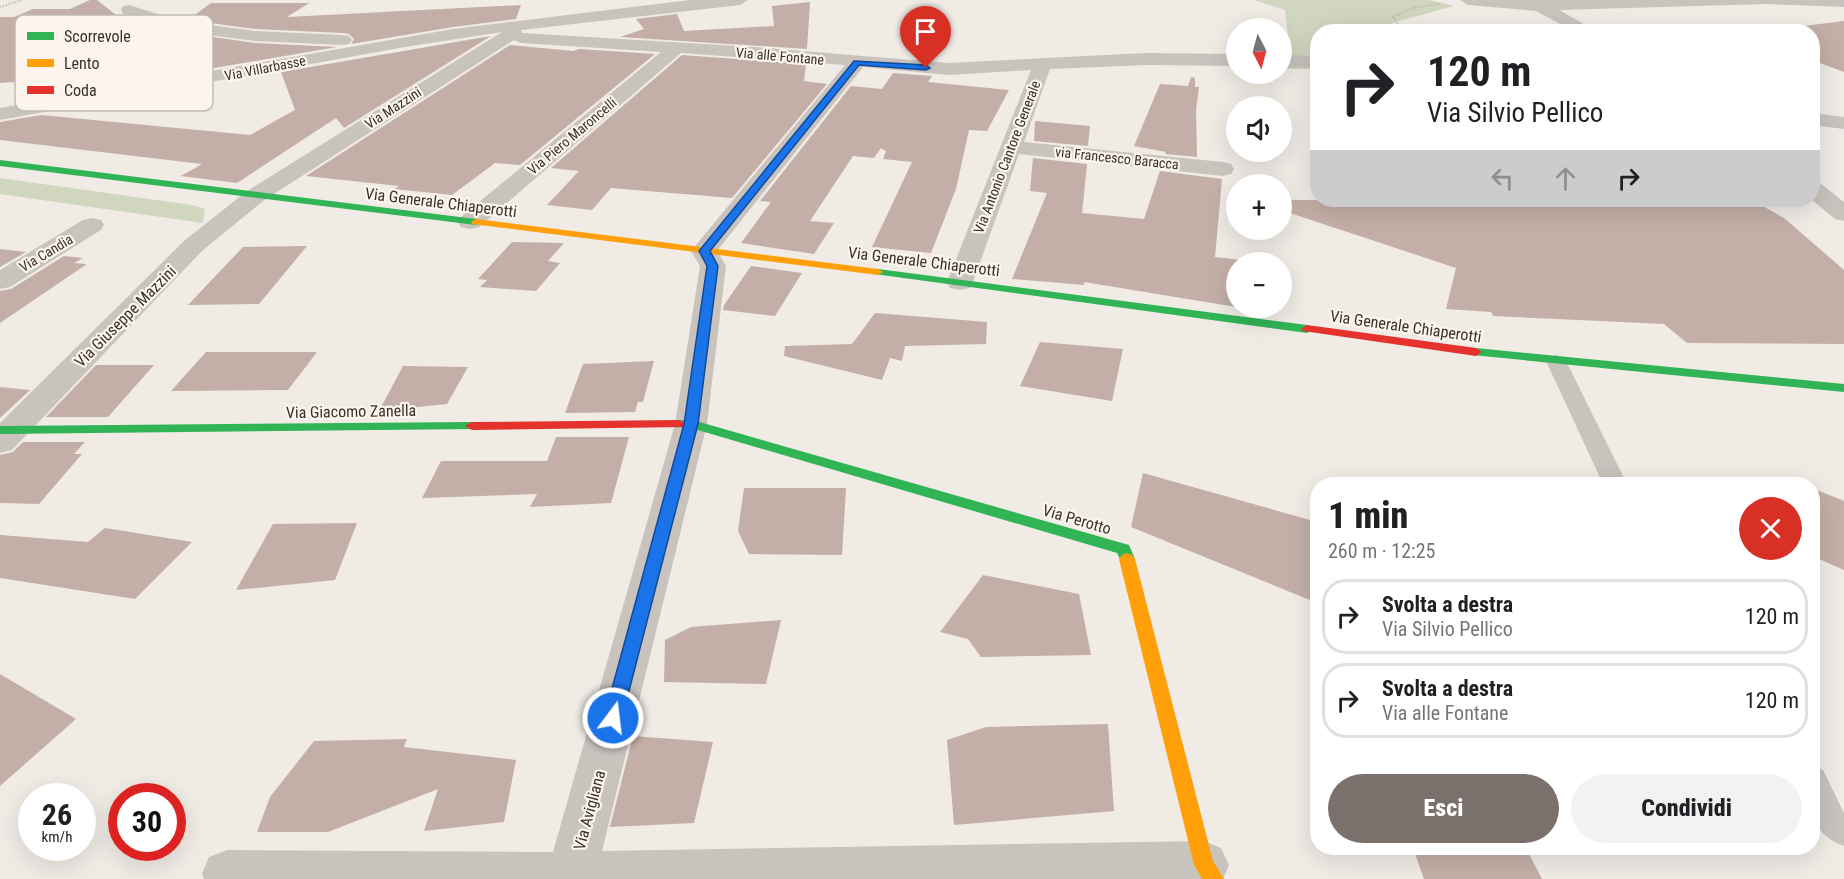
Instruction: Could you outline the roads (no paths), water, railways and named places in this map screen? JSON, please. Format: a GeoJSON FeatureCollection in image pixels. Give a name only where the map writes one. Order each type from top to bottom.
{"type":"FeatureCollection","features":[{"type":"Feature","properties":{"kind":"street"},"geometry":{"type":"LineString","coordinates":[[533,23],[557,0]]}},
{"type":"Feature","properties":{"kind":"street"},"geometry":{"type":"LineString","coordinates":[[609,8],[624,0]]}},
{"type":"Feature","properties":{"kind":"street","name":"Via Villarbasse"},"geometry":{"type":"LineString","coordinates":[[213,78],[389,45],[533,23],[740,0]]}},
{"type":"Feature","properties":{"kind":"street"},"geometry":{"type":"LineString","coordinates":[[1468,0],[1538,6],[1766,0],[1844,2]]}},
{"type":"Feature","properties":{"kind":"street"},"geometry":{"type":"LineString","coordinates":[[1538,6],[1574,24]]}},
{"type":"Feature","properties":{"kind":"street","name":"Via Villarbasse"},"geometry":{"type":"LineString","coordinates":[[129,10],[144,15]]}},
{"type":"Feature","properties":{"kind":"street","name":"Via Mazzini"},"geometry":{"type":"LineString","coordinates":[[255,196],[505,36],[533,23]]}},
{"type":"Feature","properties":{"kind":"street","name":"Via Villarbasse"},"geometry":{"type":"LineString","coordinates":[[213,31],[255,36],[389,45]]}},
{"type":"Feature","properties":{"kind":"street","name":"Via alle Fontane"},"geometry":{"type":"LineString","coordinates":[[505,36],[675,49],[754,52],[857,63],[949,69],[1146,59],[1226,60]]}},
{"type":"Feature","properties":{"kind":"street","name":"Via Piero Maroncelli"},"geometry":{"type":"LineString","coordinates":[[470,222],[675,49]]}},
{"type":"Feature","properties":{"kind":"street"},"geometry":{"type":"LineString","coordinates":[[1292,61],[1310,62]]}},
{"type":"Feature","properties":{"kind":"street"},"geometry":{"type":"LineString","coordinates":[[704,251],[857,63]]}},
{"type":"Feature","properties":{"kind":"street","name":"Via Antonio Cantore Generale"},"geometry":{"type":"LineString","coordinates":[[960,282],[1042,66]]}},
{"type":"Feature","properties":{"kind":"street","name":"Via Villarbasse"},"geometry":{"type":"LineString","coordinates":[[0,114],[18,111]]}},
{"type":"Feature","properties":{"kind":"street"},"geometry":{"type":"LineString","coordinates":[[1820,119],[1844,123]]}},
{"type":"Feature","properties":{"kind":"street","name":"via Francesco Baracca"},"geometry":{"type":"LineString","coordinates":[[1011,147],[1223,169]]}},
{"type":"Feature","properties":{"kind":"street","name":"Via Generale Chiaperotti"},"geometry":{"type":"LineString","coordinates":[[3,165],[960,282],[1496,356],[1844,388]]}},
{"type":"Feature","properties":{"kind":"street"},"geometry":{"type":"LineString","coordinates":[[1820,194],[1844,214]]}},
{"type":"Feature","properties":{"kind":"street","name":"Via Giuseppe Mazzini"},"geometry":{"type":"LineString","coordinates":[[4,434],[194,246],[255,196]]}},
{"type":"Feature","properties":{"kind":"street","name":"Via Candia"},"geometry":{"type":"LineString","coordinates":[[0,281],[92,225]]}},
{"type":"Feature","properties":{"kind":"street","name":"Via Avigliana"},"geometry":{"type":"LineString","coordinates":[[570,878],[691,424],[713,266],[704,251]]}},
{"type":"Feature","properties":{"kind":"street","name":"Via Giacomo Zanella"},"geometry":{"type":"LineString","coordinates":[[4,434],[691,424]]}},
{"type":"Feature","properties":{"kind":"street","name":"Via Perotto"},"geometry":{"type":"LineString","coordinates":[[691,424],[1124,549],[1209,872]]}},
{"type":"Feature","properties":{"kind":"street"},"geometry":{"type":"LineString","coordinates":[[226,874],[570,878],[1209,872]]}},
{"type":"Feature","properties":{"kind":"lane"},"geometry":{"type":"LineString","coordinates":[[1556,361],[1612,477]]}},
{"type":"Feature","properties":{"kind":"lane"},"geometry":{"type":"LineString","coordinates":[[1820,797],[1832,823],[1844,831]]}}]}
